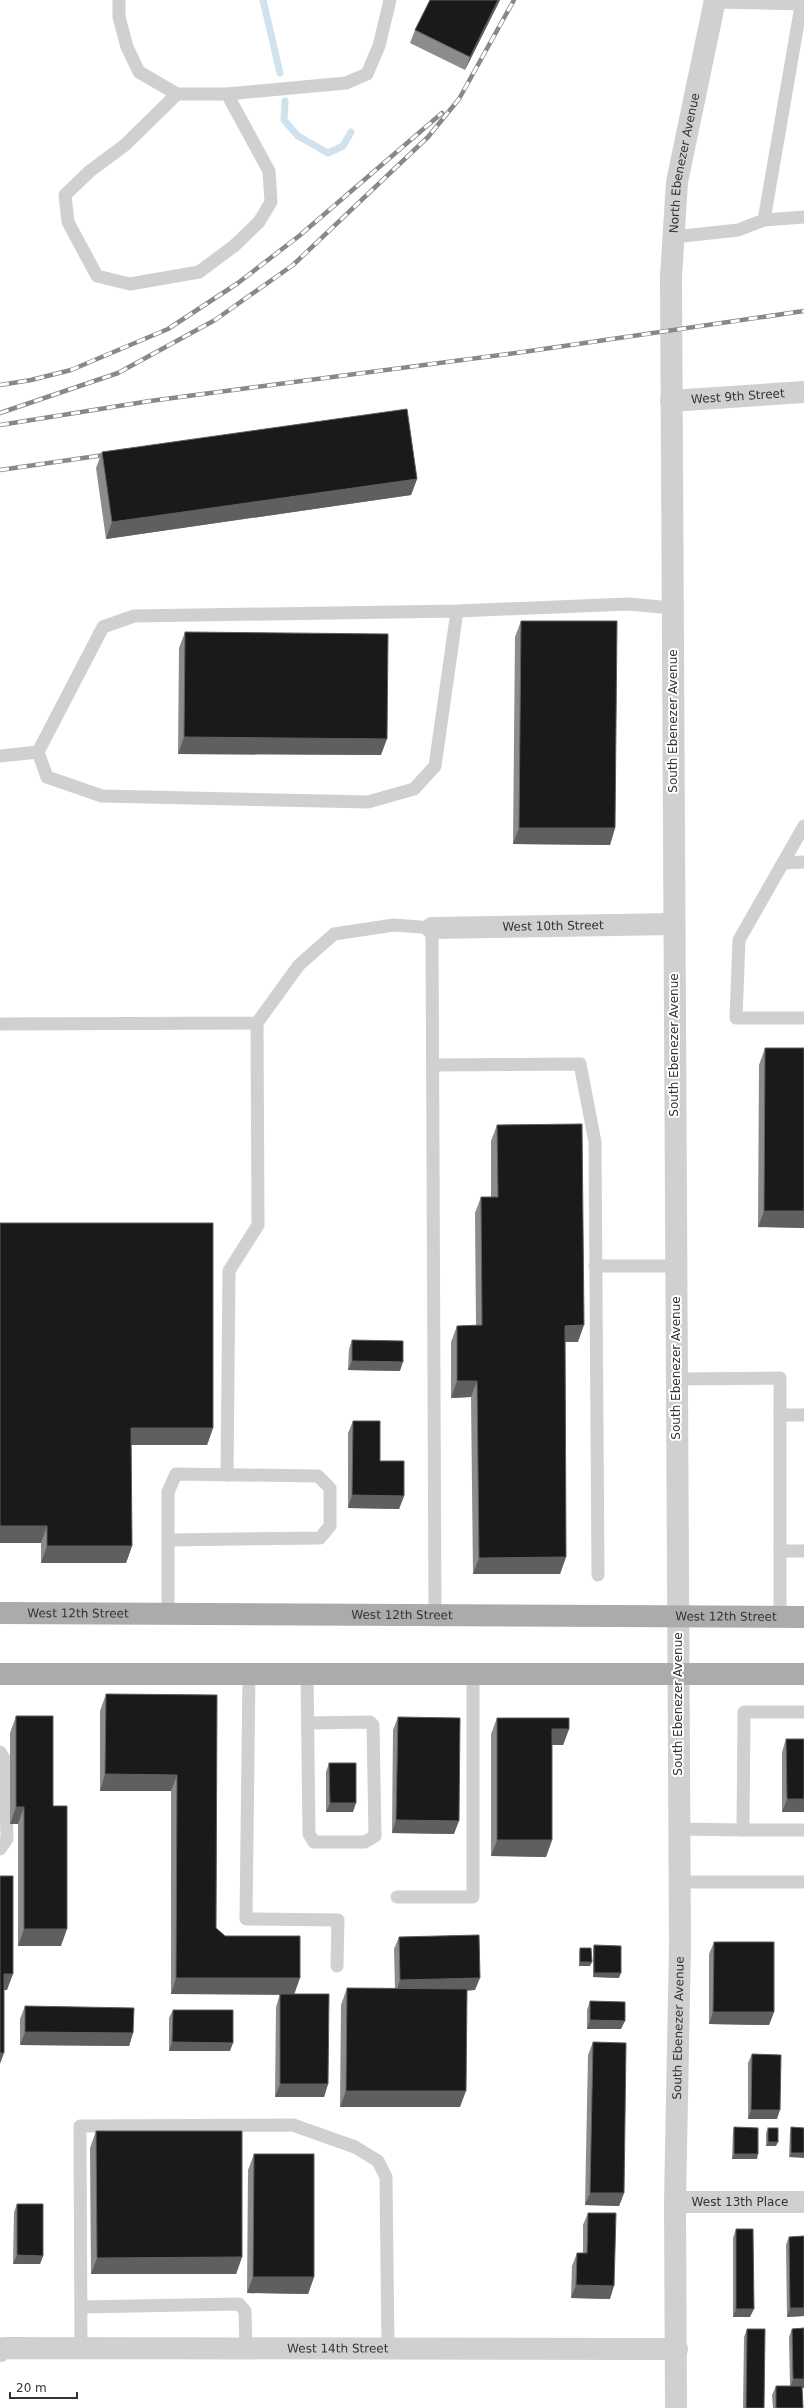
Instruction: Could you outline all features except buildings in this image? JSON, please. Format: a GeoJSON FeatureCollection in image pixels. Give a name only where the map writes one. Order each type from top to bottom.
{"type":"FeatureCollection","features":[{"type":"Feature","properties":{"kind":"main road","name":"West 12th Street"},"geometry":{"type":"LineString","coordinates":[[0,1613],[804,1617]]}},
{"type":"Feature","properties":{"kind":"main road"},"geometry":{"type":"LineString","coordinates":[[0,1674],[804,1674]]}},
{"type":"Feature","properties":{"kind":"street","name":"North Ebenezer Avenue"},"geometry":{"type":"LineString","coordinates":[[670,329],[677,182],[715,1]]}},
{"type":"Feature","properties":{"kind":"street","name":"South Ebenezer Avenue"},"geometry":{"type":"LineString","coordinates":[[670,329],[680,1882],[675,2202],[677,2349],[676,2408]]}},
{"type":"Feature","properties":{"kind":"street","name":"West 9th Street"},"geometry":{"type":"LineString","coordinates":[[671,400],[804,392]]}},
{"type":"Feature","properties":{"kind":"street","name":"West 10th Street"},"geometry":{"type":"LineString","coordinates":[[432,928],[674,924]]}},
{"type":"Feature","properties":{"kind":"street","name":"West 13th Place"},"geometry":{"type":"LineString","coordinates":[[675,2202],[804,2202]]}},
{"type":"Feature","properties":{"kind":"street","name":"West 14th Street"},"geometry":{"type":"LineString","coordinates":[[0,2351],[4,2348],[677,2349]]}},
{"type":"Feature","properties":{"kind":"lane"},"geometry":{"type":"LineString","coordinates":[[119,0],[119,17],[127,47],[139,72],[177,94],[227,94],[346,83],[368,74],[379,46],[390,0]]}},
{"type":"Feature","properties":{"kind":"lane"},"geometry":{"type":"LineString","coordinates":[[715,1],[803,3],[764,220]]}},
{"type":"Feature","properties":{"kind":"lane"},"geometry":{"type":"LineString","coordinates":[[177,94],[125,145],[90,170],[65,195],[68,222],[97,276],[130,284],[199,272],[234,246],[259,222],[271,202],[269,170],[227,94]]}},
{"type":"Feature","properties":{"kind":"lane"},"geometry":{"type":"LineString","coordinates":[[674,237],[738,230],[764,220],[804,217]]}},
{"type":"Feature","properties":{"kind":"lane"},"geometry":{"type":"LineString","coordinates":[[457,611],[436,766],[414,789],[368,802],[102,796],[47,777],[38,752],[103,627],[134,616],[457,611],[628,604],[672,608]]}},
{"type":"Feature","properties":{"kind":"lane"},"geometry":{"type":"LineString","coordinates":[[0,756],[38,752]]}},
{"type":"Feature","properties":{"kind":"lane"},"geometry":{"type":"LineString","coordinates":[[804,826],[739,940],[736,1018],[804,1018]]}},
{"type":"Feature","properties":{"kind":"lane"},"geometry":{"type":"LineString","coordinates":[[783,863],[804,862]]}},
{"type":"Feature","properties":{"kind":"lane"},"geometry":{"type":"LineString","coordinates":[[227,1475],[229,1271],[258,1225],[257,1023],[299,966],[334,934],[394,925],[432,928],[436,1615]]}},
{"type":"Feature","properties":{"kind":"lane"},"geometry":{"type":"LineString","coordinates":[[0,1024],[257,1023]]}},
{"type":"Feature","properties":{"kind":"lane"},"geometry":{"type":"LineString","coordinates":[[432,1065],[580,1064],[595,1142],[598,1575]]}},
{"type":"Feature","properties":{"kind":"lane"},"geometry":{"type":"LineString","coordinates":[[596,1266],[676,1266]]}},
{"type":"Feature","properties":{"kind":"lane"},"geometry":{"type":"LineString","coordinates":[[676,1379],[780,1378],[780,1616]]}},
{"type":"Feature","properties":{"kind":"lane"},"geometry":{"type":"LineString","coordinates":[[780,1415],[804,1415]]}},
{"type":"Feature","properties":{"kind":"lane"},"geometry":{"type":"LineString","coordinates":[[168,1540],[320,1538],[330,1526],[330,1488],[318,1476],[176,1474],[168,1492],[168,1540],[168,1614]]}},
{"type":"Feature","properties":{"kind":"lane"},"geometry":{"type":"LineString","coordinates":[[780,1551],[804,1551]]}},
{"type":"Feature","properties":{"kind":"lane"},"geometry":{"type":"LineString","coordinates":[[249,1673],[246,1919],[338,1920],[337,1966]]}},
{"type":"Feature","properties":{"kind":"lane"},"geometry":{"type":"LineString","coordinates":[[307,1673],[309,1834],[314,1842],[365,1842],[375,1836],[373,1725],[370,1722],[308,1723]]}},
{"type":"Feature","properties":{"kind":"lane"},"geometry":{"type":"LineString","coordinates":[[397,1897],[473,1897],[473,1673]]}},
{"type":"Feature","properties":{"kind":"lane"},"geometry":{"type":"LineString","coordinates":[[743,1830],[744,1712],[804,1712]]}},
{"type":"Feature","properties":{"kind":"lane"},"geometry":{"type":"LineString","coordinates":[[0,1752],[5,1760],[7,1839],[0,1849]]}},
{"type":"Feature","properties":{"kind":"lane"},"geometry":{"type":"LineString","coordinates":[[679,1830],[804,1830]]}},
{"type":"Feature","properties":{"kind":"lane"},"geometry":{"type":"LineString","coordinates":[[680,1882],[804,1882]]}},
{"type":"Feature","properties":{"kind":"lane"},"geometry":{"type":"LineString","coordinates":[[81,2348],[80,2126],[293,2125],[355,2147],[378,2161],[386,2177],[388,2349]]}},
{"type":"Feature","properties":{"kind":"lane"},"geometry":{"type":"LineString","coordinates":[[81,2306],[239,2304],[245,2311],[246,2348]]}},
{"type":"Feature","properties":{"kind":"waterway"},"geometry":{"type":"LineString","coordinates":[[263,0],[280,73]]}},
{"type":"Feature","properties":{"kind":"waterway"},"geometry":{"type":"LineString","coordinates":[[285,101],[284,120],[298,136],[328,153],[343,146],[351,132]]}},
{"type":"Feature","properties":{"kind":"railway"},"geometry":{"type":"LineString","coordinates":[[0,413],[118,373],[215,320],[293,265],[428,137],[459,99],[514,0]]}},
{"type":"Feature","properties":{"kind":"railway"},"geometry":{"type":"LineString","coordinates":[[0,385],[31,380],[71,370],[168,329],[238,283],[299,236],[442,113]]}},
{"type":"Feature","properties":{"kind":"railway"},"geometry":{"type":"LineString","coordinates":[[0,425],[150,401],[523,352],[804,311]]}},
{"type":"Feature","properties":{"kind":"railway"},"geometry":{"type":"LineString","coordinates":[[0,470],[111,454]]}}]}
